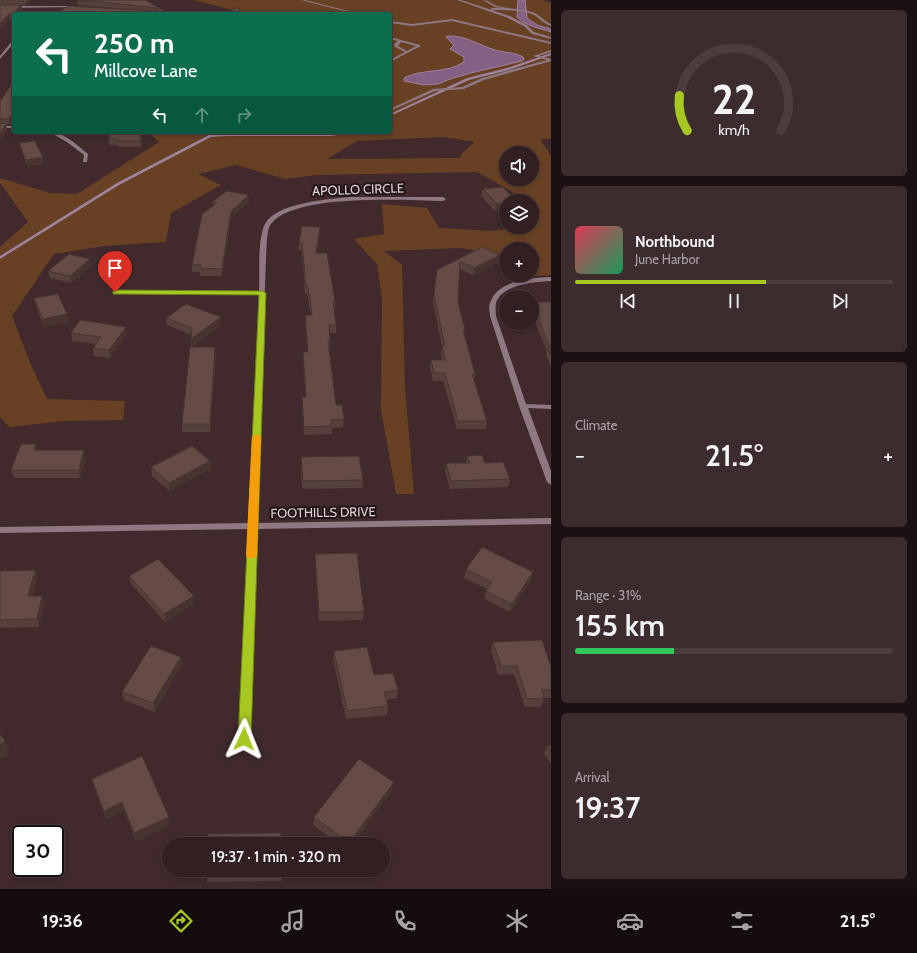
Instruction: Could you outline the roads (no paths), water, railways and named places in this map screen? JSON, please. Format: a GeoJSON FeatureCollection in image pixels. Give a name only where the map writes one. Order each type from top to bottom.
{"type":"FeatureCollection","features":[{"type":"Feature","properties":{"kind":"street"},"geometry":{"type":"LineString","coordinates":[[0,7],[80,7]]}},
{"type":"Feature","properties":{"kind":"street"},"geometry":{"type":"LineString","coordinates":[[40,10],[43,7]]}},
{"type":"Feature","properties":{"kind":"street"},"geometry":{"type":"LineString","coordinates":[[0,58],[12,44]]}},
{"type":"Feature","properties":{"kind":"street"},"geometry":{"type":"LineString","coordinates":[[0,127],[12,127]]}},
{"type":"Feature","properties":{"kind":"street"},"geometry":{"type":"LineString","coordinates":[[55,134],[70,141],[86,155],[85,161]]}},
{"type":"Feature","properties":{"kind":"street","name":"APOLLO CIRCLE"},"geometry":{"type":"LineString","coordinates":[[244,739],[262,293],[267,224],[282,212],[294,207],[321,200],[443,199]]}},
{"type":"Feature","properties":{"kind":"street"},"geometry":{"type":"LineString","coordinates":[[551,279],[531,281],[515,285],[498,296],[493,304],[493,316],[523,406],[551,482]]}},
{"type":"Feature","properties":{"kind":"street"},"geometry":{"type":"LineString","coordinates":[[115,292],[262,293]]}},
{"type":"Feature","properties":{"kind":"street"},"geometry":{"type":"LineString","coordinates":[[523,406],[551,406]]}},
{"type":"Feature","properties":{"kind":"street","name":"FOOTHILLS DRIVE"},"geometry":{"type":"LineString","coordinates":[[0,530],[551,521]]}},
{"type":"Feature","properties":{"kind":"lane"},"geometry":{"type":"LineString","coordinates":[[302,0],[351,12]]}},
{"type":"Feature","properties":{"kind":"lane"},"geometry":{"type":"LineString","coordinates":[[458,0],[513,18],[526,26],[533,33],[551,38]]}},
{"type":"Feature","properties":{"kind":"lane"},"geometry":{"type":"LineString","coordinates":[[484,0],[496,6],[529,12],[551,25]]}},
{"type":"Feature","properties":{"kind":"lane"},"geometry":{"type":"LineString","coordinates":[[486,9],[508,9]]}},
{"type":"Feature","properties":{"kind":"lane"},"geometry":{"type":"LineString","coordinates":[[392,22],[412,25],[452,20],[551,43]]}},
{"type":"Feature","properties":{"kind":"lane"},"geometry":{"type":"LineString","coordinates":[[392,39],[419,46],[406,51],[392,60]]}},
{"type":"Feature","properties":{"kind":"lane"},"geometry":{"type":"LineString","coordinates":[[401,41],[396,44],[396,46],[406,51]]}},
{"type":"Feature","properties":{"kind":"lane"},"geometry":{"type":"LineString","coordinates":[[551,51],[535,56],[551,60]]}},
{"type":"Feature","properties":{"kind":"lane"},"geometry":{"type":"LineString","coordinates":[[392,109],[436,90],[463,88],[483,79],[551,60]]}},
{"type":"Feature","properties":{"kind":"waterway"},"geometry":{"type":"LineString","coordinates":[[392,114],[468,79],[508,69],[551,54]]}},
{"type":"Feature","properties":{"kind":"waterway"},"geometry":{"type":"LineString","coordinates":[[0,258],[118,184],[210,136],[338,134]]}}]}
